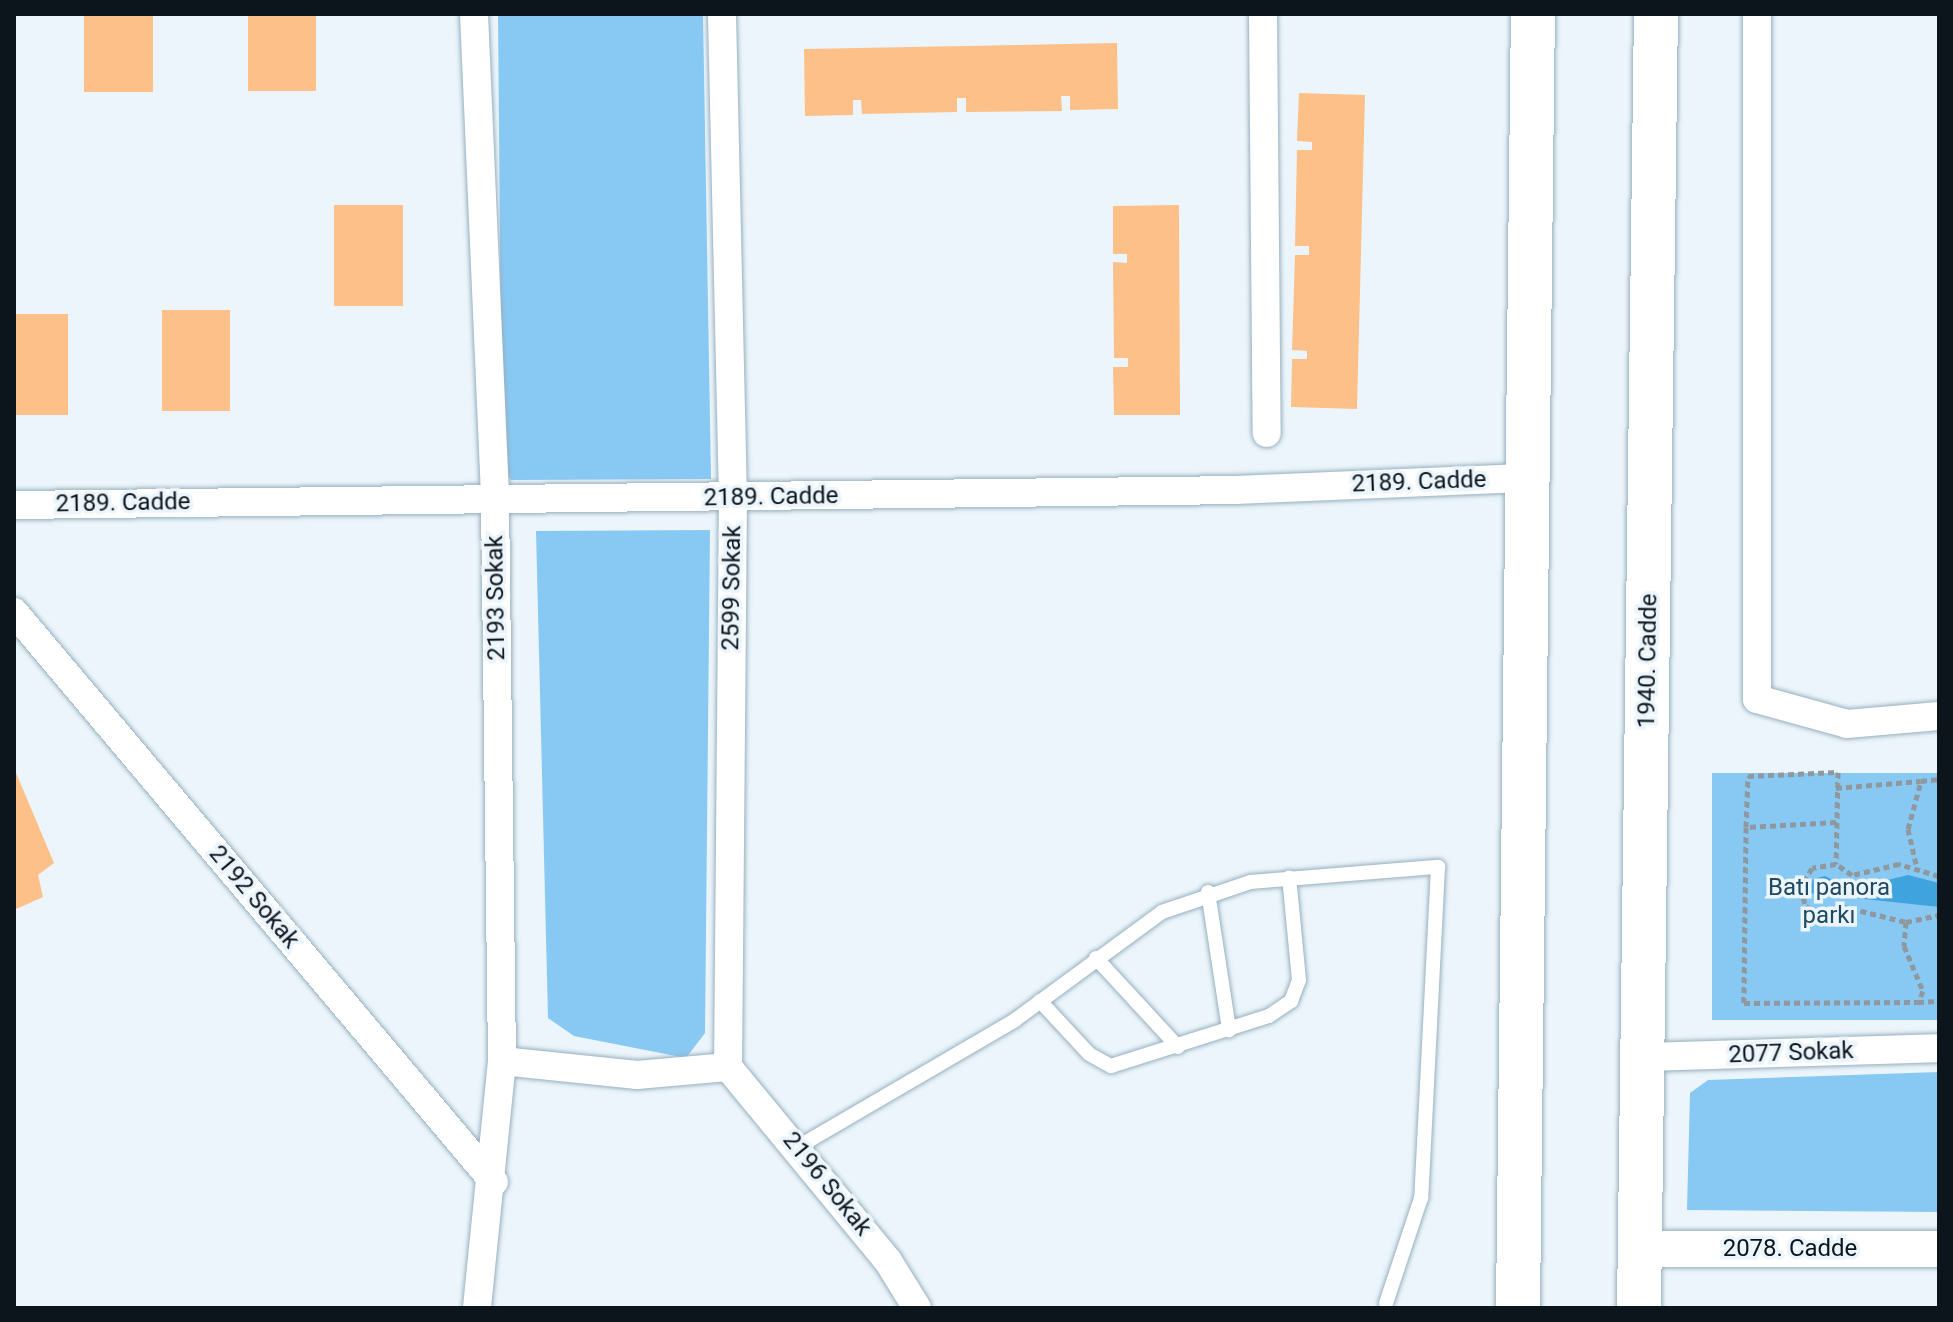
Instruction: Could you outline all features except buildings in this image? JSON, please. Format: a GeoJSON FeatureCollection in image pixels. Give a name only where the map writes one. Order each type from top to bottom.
{"type":"FeatureCollection","features":[{"type":"Feature","properties":{"kind":"main road"},"geometry":{"type":"LineString","coordinates":[[1518,1308],[1533,14]]}},
{"type":"Feature","properties":{"kind":"main road","name":"1940. Cadde"},"geometry":{"type":"LineString","coordinates":[[1639,1308],[1656,14]]}},
{"type":"Feature","properties":{"kind":"street","name":"2193 Sokak"},"geometry":{"type":"LineString","coordinates":[[474,14],[495,497],[502,1061],[494,1182],[477,1308]]}},
{"type":"Feature","properties":{"kind":"street","name":"2599 Sokak"},"geometry":{"type":"LineString","coordinates":[[722,14],[733,498],[728,1067]]}},
{"type":"Feature","properties":{"kind":"street"},"geometry":{"type":"LineString","coordinates":[[1263,14],[1267,433]]}},
{"type":"Feature","properties":{"kind":"street"},"geometry":{"type":"LineString","coordinates":[[1757,14],[1757,699],[1847,724],[1939,716]]}},
{"type":"Feature","properties":{"kind":"street","name":"2189. Cadde"},"geometry":{"type":"LineString","coordinates":[[14,505],[495,497],[733,498],[1528,478]]}},
{"type":"Feature","properties":{"kind":"street","name":"2192 Sokak"},"geometry":{"type":"LineString","coordinates":[[14,612],[494,1182]]}},
{"type":"Feature","properties":{"kind":"street","name":"2077 Sokak"},"geometry":{"type":"LineString","coordinates":[[1643,1057],[1939,1048]]}},
{"type":"Feature","properties":{"kind":"street"},"geometry":{"type":"LineString","coordinates":[[502,1061],[637,1075],[728,1067]]}},
{"type":"Feature","properties":{"kind":"street","name":"2196 Sokak"},"geometry":{"type":"LineString","coordinates":[[728,1067],[798,1147],[917,1308]]}},
{"type":"Feature","properties":{"kind":"street","name":"2078. Cadde"},"geometry":{"type":"LineString","coordinates":[[1640,1249],[1939,1249]]}},
{"type":"Feature","properties":{"kind":"lane"},"geometry":{"type":"LineString","coordinates":[[798,1147],[1040,1001],[1137,926],[1208,892],[1289,877],[1438,867],[1421,1198],[1386,1303]]}},
{"type":"Feature","properties":{"kind":"lane"},"geometry":{"type":"LineString","coordinates":[[1040,1001],[1099,1062],[1122,1066],[1281,1010],[1296,991],[1289,877]]}},
{"type":"Feature","properties":{"kind":"lane"},"geometry":{"type":"LineString","coordinates":[[1208,892],[1229,1030]]}},
{"type":"Feature","properties":{"kind":"lane"},"geometry":{"type":"LineString","coordinates":[[1096,958],[1178,1047]]}},
{"type":"Feature","properties":{"kind":"path"},"geometry":{"type":"LineString","coordinates":[[1836,864],[1838,772],[1748,776],[1744,1003],[1939,1001]]}},
{"type":"Feature","properties":{"kind":"path"},"geometry":{"type":"LineString","coordinates":[[1836,788],[1939,779]]}},
{"type":"Feature","properties":{"kind":"path"},"geometry":{"type":"LineString","coordinates":[[1916,864],[1908,829],[1921,781]]}},
{"type":"Feature","properties":{"kind":"path"},"geometry":{"type":"LineString","coordinates":[[1836,788],[1836,864]]}},
{"type":"Feature","properties":{"kind":"path"},"geometry":{"type":"LineString","coordinates":[[1746,827],[1836,822]]}},
{"type":"Feature","properties":{"kind":"path"},"geometry":{"type":"LineString","coordinates":[[1939,876],[1916,864],[1852,875],[1836,864],[1812,868],[1800,888],[1806,906],[1822,915],[1855,906],[1906,922],[1939,915]]}},
{"type":"Feature","properties":{"kind":"path"},"geometry":{"type":"LineString","coordinates":[[1906,922],[1904,946],[1923,991],[1918,1002]]}},
{"type":"Feature","properties":{"kind":"green space"},"geometry":{"type":"Polygon","coordinates":[[[498,14],[703,14],[711,479],[511,480],[502,469],[498,14]]]}},
{"type":"Feature","properties":{"kind":"green space"},"geometry":{"type":"Polygon","coordinates":[[[710,530],[705,1033],[686,1058],[574,1036],[548,1018],[536,531],[710,530]]]}},
{"type":"Feature","properties":{"kind":"green space","name":"Batı panora parkı"},"geometry":{"type":"Polygon","coordinates":[[[1712,773],[1939,773],[1939,1020],[1712,1020],[1712,773]]]}},
{"type":"Feature","properties":{"kind":"green space"},"geometry":{"type":"Polygon","coordinates":[[[1939,1072],[1939,1212],[1687,1210],[1690,1093],[1708,1080],[1939,1072]]]}},
{"type":"Feature","properties":{"kind":"shaded area"},"geometry":{"type":"Polygon","coordinates":[[[1908,875],[1939,883],[1939,907],[1809,893],[1813,879],[1825,876],[1851,889],[1908,875]]]}}]}
